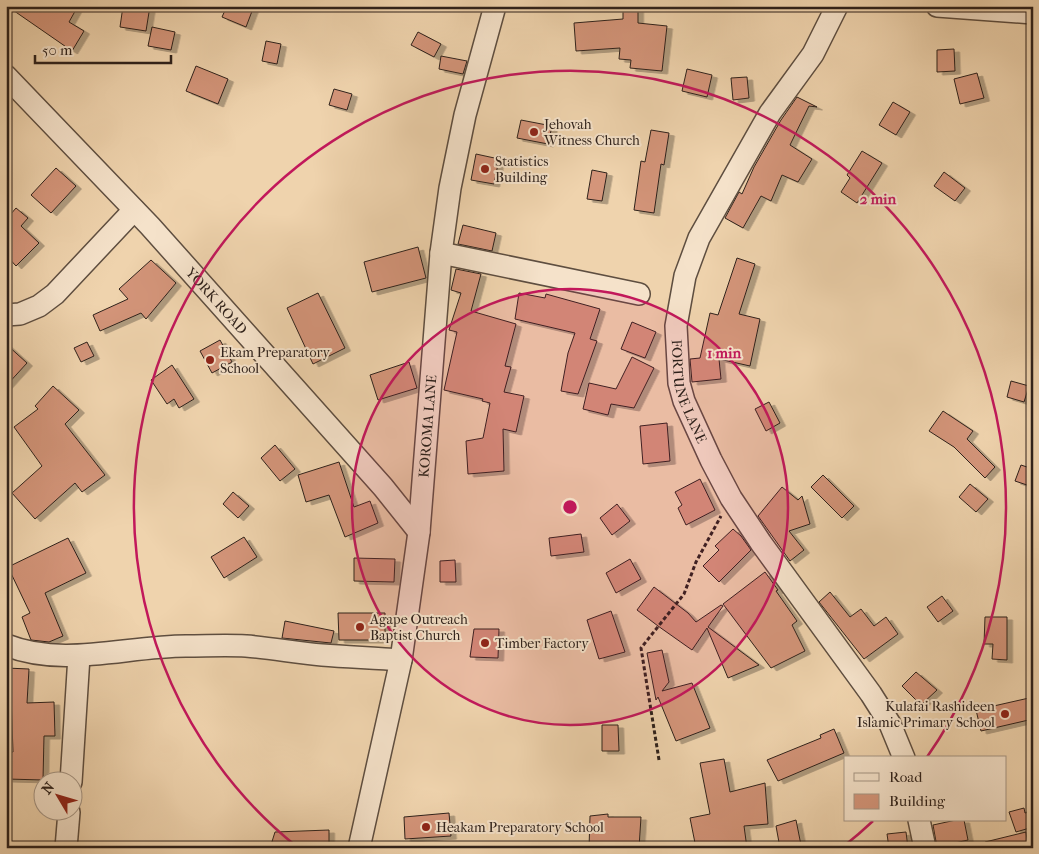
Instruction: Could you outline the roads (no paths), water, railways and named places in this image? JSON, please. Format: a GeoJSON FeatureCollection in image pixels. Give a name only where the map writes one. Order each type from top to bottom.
{"type":"FeatureCollection","features":[{"type":"Feature","properties":{"kind":"street","name":"KOROMA LANE"},"geometry":{"type":"LineString","coordinates":[[359,848],[401,660],[419,532],[441,254],[450,188],[465,115],[495,6]]}},
{"type":"Feature","properties":{"kind":"street","name":"FORTUNE LANE"},"geometry":{"type":"LineString","coordinates":[[837,6],[813,54],[770,113],[746,152],[699,238],[685,276],[676,326],[679,383],[687,409],[731,498],[761,543],[871,694],[890,724],[903,756]]}},
{"type":"Feature","properties":{"kind":"street"},"geometry":{"type":"LineString","coordinates":[[937,6],[1033,13]]}},
{"type":"Feature","properties":{"kind":"street","name":"YORK ROAD"},"geometry":{"type":"LineString","coordinates":[[6,76],[134,210],[383,487],[419,532]]}},
{"type":"Feature","properties":{"kind":"street"},"geometry":{"type":"LineString","coordinates":[[6,315],[20,314],[39,306],[56,294],[134,210]]}},
{"type":"Feature","properties":{"kind":"street"},"geometry":{"type":"LineString","coordinates":[[441,254],[639,294]]}},
{"type":"Feature","properties":{"kind":"street"},"geometry":{"type":"LineString","coordinates":[[6,645],[23,652],[46,655],[79,656],[124,650],[183,646],[246,646],[322,655],[401,660]]}},
{"type":"Feature","properties":{"kind":"street"},"geometry":{"type":"LineString","coordinates":[[72,772],[79,656]]}},
{"type":"Feature","properties":{"kind":"street"},"geometry":{"type":"LineString","coordinates":[[66,848],[67,822]]}},
{"type":"Feature","properties":{"kind":"street"},"geometry":{"type":"LineString","coordinates":[[919,822],[925,848]]}},
{"type":"Feature","properties":{"kind":"place","name":"Jehovah Witness Church"},"geometry":{"type":"Point","coordinates":[534,132]}},
{"type":"Feature","properties":{"kind":"place","name":"Statistics Building"},"geometry":{"type":"Point","coordinates":[485,169]}},
{"type":"Feature","properties":{"kind":"place","name":"Ekam Preparatory School"},"geometry":{"type":"Point","coordinates":[210,360]}},
{"type":"Feature","properties":{"kind":"place","name":"Agape Outreach Baptist Church"},"geometry":{"type":"Point","coordinates":[360,627]}},
{"type":"Feature","properties":{"kind":"place","name":"Timber Factory"},"geometry":{"type":"Point","coordinates":[485,643]}},
{"type":"Feature","properties":{"kind":"place","name":"Kulafai Rashideen Islamic Primary School"},"geometry":{"type":"Point","coordinates":[1005,714]}},
{"type":"Feature","properties":{"kind":"place","name":"Heakam Preparatory School"},"geometry":{"type":"Point","coordinates":[426,827]}}]}
